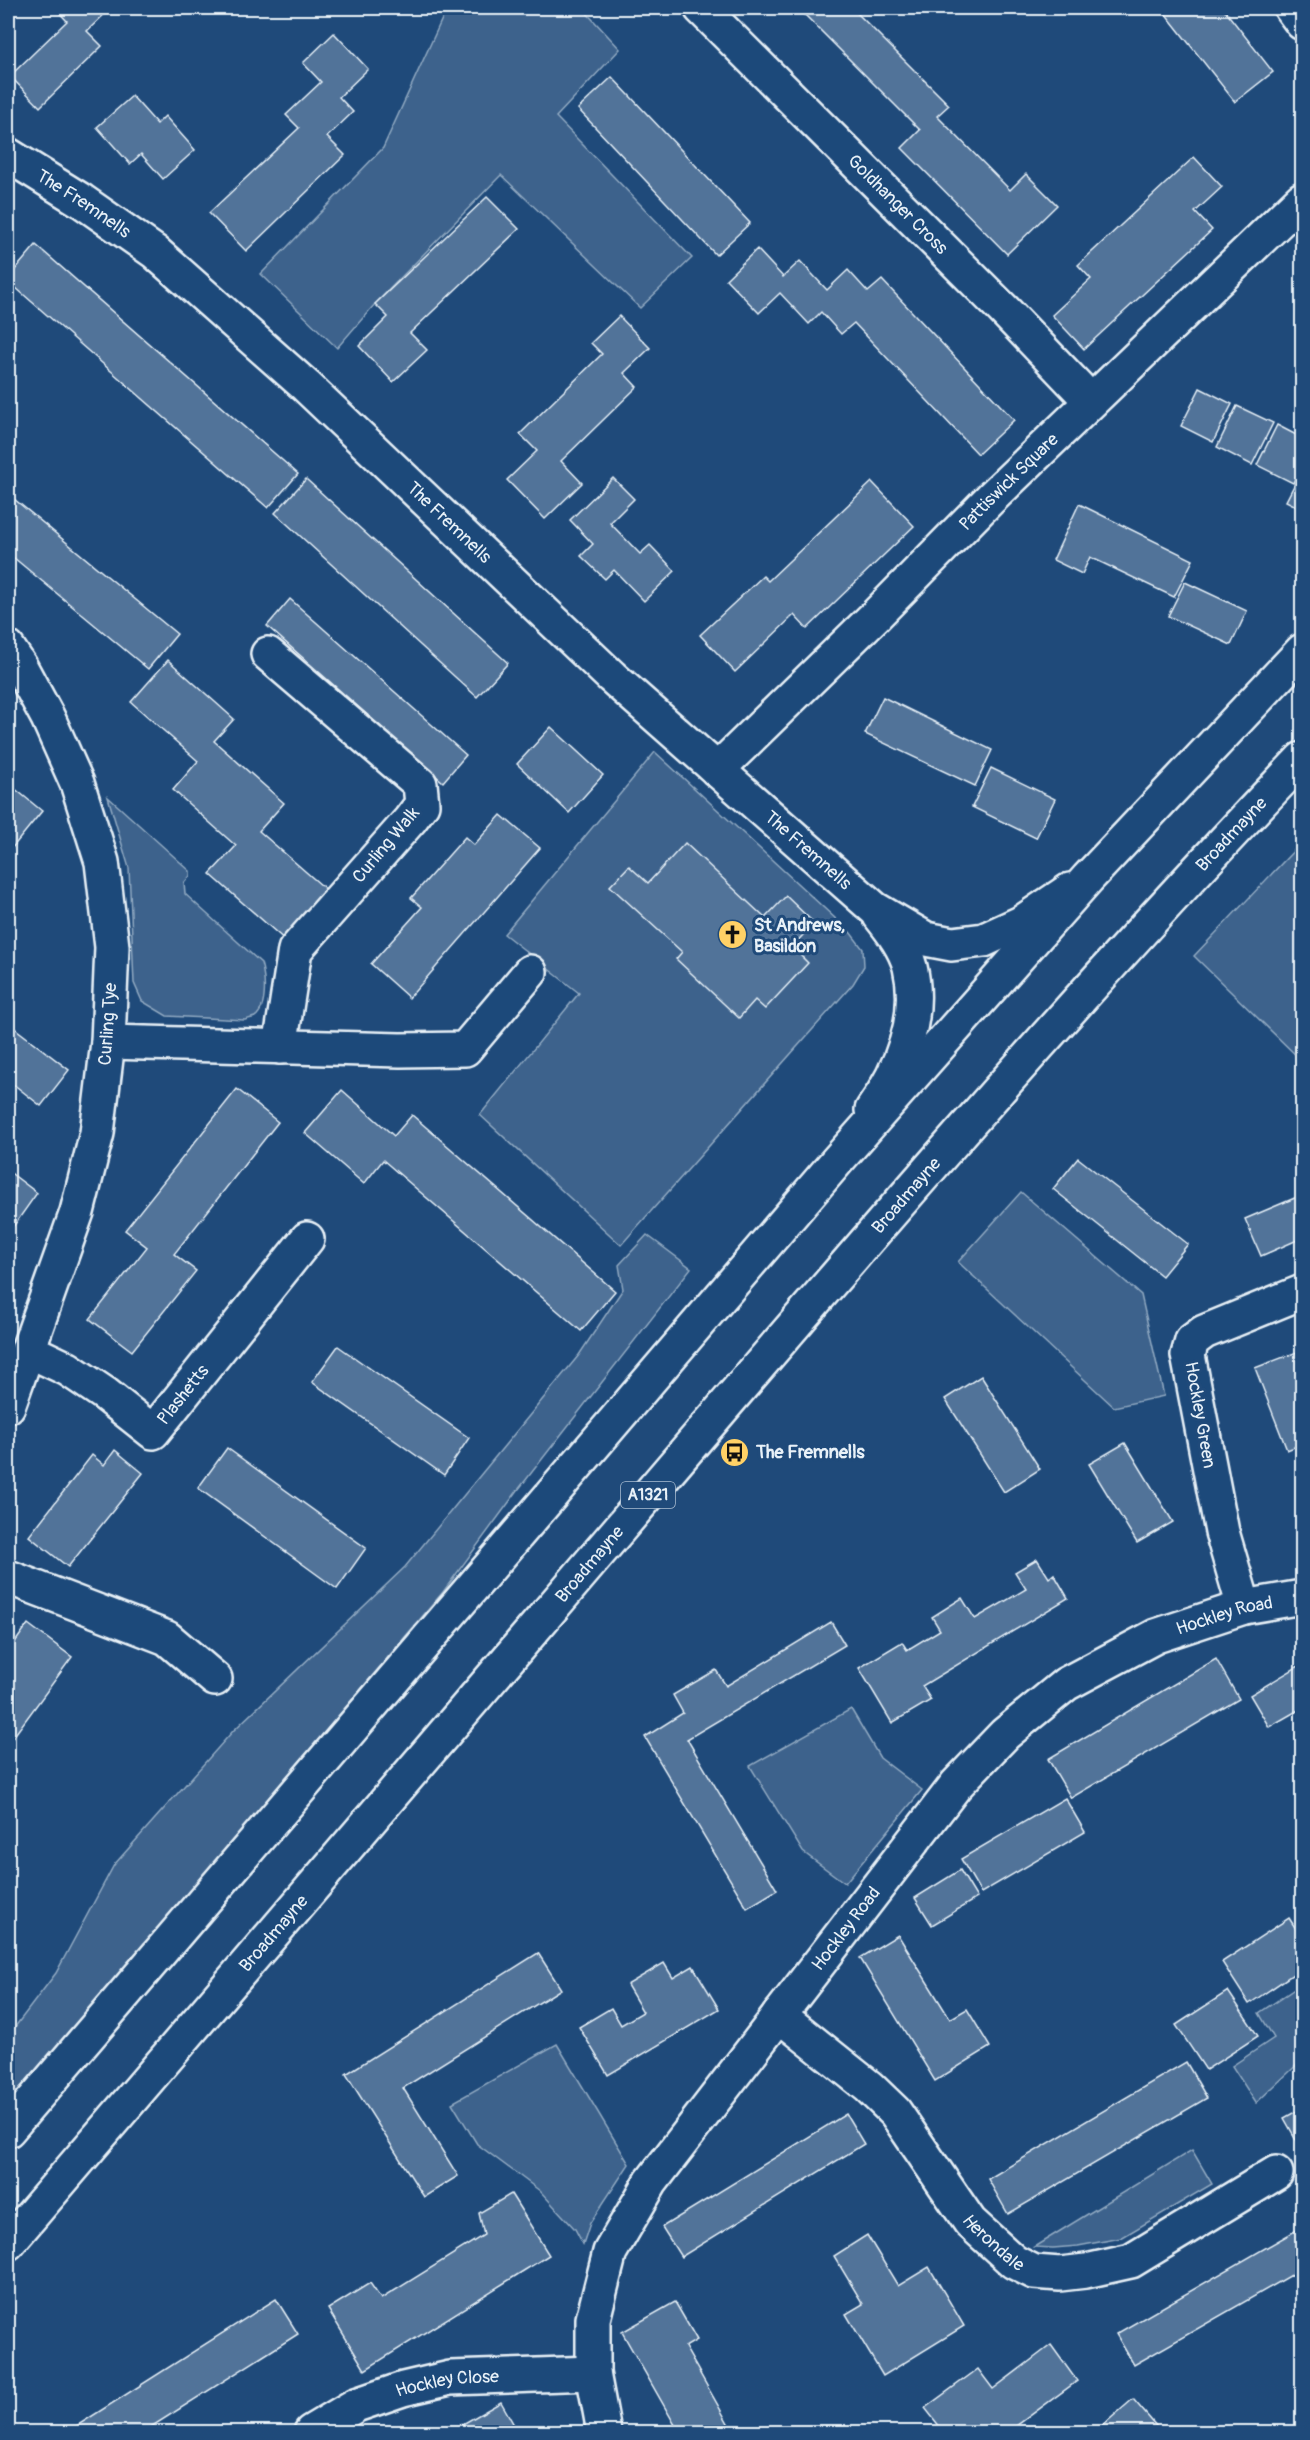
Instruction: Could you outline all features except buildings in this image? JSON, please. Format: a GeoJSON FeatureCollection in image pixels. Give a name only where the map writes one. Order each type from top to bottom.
{"type":"FeatureCollection","features":[{"type":"Feature","properties":{"kind":"street","name":"Goldhanger Cross"},"geometry":{"type":"LineString","coordinates":[[701,8],[1003,309],[1091,401]]}},
{"type":"Feature","properties":{"kind":"street"},"geometry":{"type":"LineString","coordinates":[[1291,8],[1302,23]]}},
{"type":"Feature","properties":{"kind":"street","name":"The Fremnells"},"geometry":{"type":"LineString","coordinates":[[8,155],[82,201],[155,252],[306,386],[612,677],[875,909],[926,939],[952,944],[984,940],[1021,923],[1088,878]]}},
{"type":"Feature","properties":{"kind":"street","name":"Pattiswick Square"},"geometry":{"type":"LineString","coordinates":[[717,770],[875,616],[991,498],[1302,199]]}},
{"type":"Feature","properties":{"kind":"street","name":"Curling Tye"},"geometry":{"type":"LineString","coordinates":[[8,648],[21,666],[48,718],[72,772],[102,862],[112,946],[108,1042],[97,1133],[77,1212],[8,1406]]}},
{"type":"Feature","properties":{"kind":"street"},"geometry":{"type":"LineString","coordinates":[[8,2130],[837,1161],[1088,878],[1302,651]]}},
{"type":"Feature","properties":{"kind":"street","name":"Curling Walk"},"geometry":{"type":"LineString","coordinates":[[268,654],[420,784],[422,804],[295,951],[280,1047]]}},
{"type":"Feature","properties":{"kind":"street","name":"Broadmayne"},"geometry":{"type":"LineString","coordinates":[[8,2243],[986,1102],[1199,867],[1302,759]]}},
{"type":"Feature","properties":{"kind":"street","name":"The Fremnells"},"geometry":{"type":"LineString","coordinates":[[837,1161],[878,1102],[897,1066],[906,1048],[911,1017],[913,989],[909,965],[897,939],[875,909]]}},
{"type":"Feature","properties":{"kind":"street"},"geometry":{"type":"LineString","coordinates":[[108,1042],[465,1049],[530,972]]}},
{"type":"Feature","properties":{"kind":"street","name":"Plashetts"},"geometry":{"type":"LineString","coordinates":[[28,1350],[68,1369],[105,1394],[153,1432],[307,1239]]}},
{"type":"Feature","properties":{"kind":"street","name":"Hockley Green"},"geometry":{"type":"LineString","coordinates":[[1244,1607],[1222,1532],[1188,1355],[1192,1341],[1204,1332],[1302,1292]]}},
{"type":"Feature","properties":{"kind":"street"},"geometry":{"type":"LineString","coordinates":[[8,1577],[167,1638],[214,1679]]}},
{"type":"Feature","properties":{"kind":"street","name":"Hockley Road"},"geometry":{"type":"LineString","coordinates":[[604,2433],[593,2373],[593,2319],[610,2252],[651,2182],[956,1785],[1005,1734],[1066,1684],[1156,1635],[1244,1607],[1302,1597]]}},
{"type":"Feature","properties":{"kind":"street","name":"Herondale"},"geometry":{"type":"LineString","coordinates":[[779,2015],[869,2087],[895,2112],[970,2222],[1014,2262],[1034,2272],[1060,2274],[1131,2261],[1276,2173]]}},
{"type":"Feature","properties":{"kind":"street","name":"Hockley Close"},"geometry":{"type":"LineString","coordinates":[[310,2433],[357,2405],[403,2389],[450,2378],[593,2373]]}},
{"type":"Feature","properties":{"kind":"shaded area"},"geometry":{"type":"Polygon","coordinates":[[[447,8],[582,8],[620,49],[556,117],[692,258],[640,308],[501,175],[375,304],[337,348],[261,274],[383,148],[447,8]]]}},
{"type":"Feature","properties":{"kind":"shaded area"},"geometry":{"type":"Polygon","coordinates":[[[655,752],[850,932],[863,949],[864,966],[853,984],[621,1245],[480,1115],[579,993],[504,934],[655,752]]]}},
{"type":"Feature","properties":{"kind":"shaded area"},"geometry":{"type":"Polygon","coordinates":[[[108,797],[190,871],[190,876],[184,883],[185,894],[261,963],[264,976],[264,999],[255,1017],[245,1020],[167,1016],[142,1001],[134,983],[129,868],[108,797]]]}},
{"type":"Feature","properties":{"kind":"shaded area"},"geometry":{"type":"Polygon","coordinates":[[[1302,842],[1302,1061],[1194,956],[1302,842]]]}},
{"type":"Feature","properties":{"kind":"shaded area"},"geometry":{"type":"Polygon","coordinates":[[[1021,1192],[1141,1295],[1164,1396],[1114,1407],[958,1262],[1021,1192]]]}},
{"type":"Feature","properties":{"kind":"shaded area"},"geometry":{"type":"Polygon","coordinates":[[[647,1235],[691,1268],[518,1490],[443,1592],[8,2107],[8,2036],[56,1973],[114,1865],[233,1731],[405,1567],[579,1355],[623,1289],[619,1265],[647,1235]]]}},
{"type":"Feature","properties":{"kind":"shaded area"},"geometry":{"type":"Polygon","coordinates":[[[851,1709],[880,1758],[922,1790],[845,1883],[803,1852],[750,1766],[851,1709]]]}},
{"type":"Feature","properties":{"kind":"shaded area"},"geometry":{"type":"Polygon","coordinates":[[[1302,1984],[1302,2060],[1256,2103],[1232,2066],[1274,2038],[1259,2013],[1302,1984]]]}},
{"type":"Feature","properties":{"kind":"shaded area"},"geometry":{"type":"Polygon","coordinates":[[[557,2044],[629,2164],[590,2223],[583,2244],[575,2229],[540,2191],[477,2144],[452,2103],[557,2044]]]}},
{"type":"Feature","properties":{"kind":"shaded area"},"geometry":{"type":"Polygon","coordinates":[[[1192,2150],[1212,2184],[1121,2238],[1078,2246],[1034,2247],[1192,2150]]]}},
{"type":"Feature","properties":{"kind":"place","name":"St Andrews, Basildon"},"geometry":{"type":"Point","coordinates":[733,935]}},
{"type":"Feature","properties":{"kind":"place","name":"The Fremnells"},"geometry":{"type":"Point","coordinates":[735,1452]}}]}
